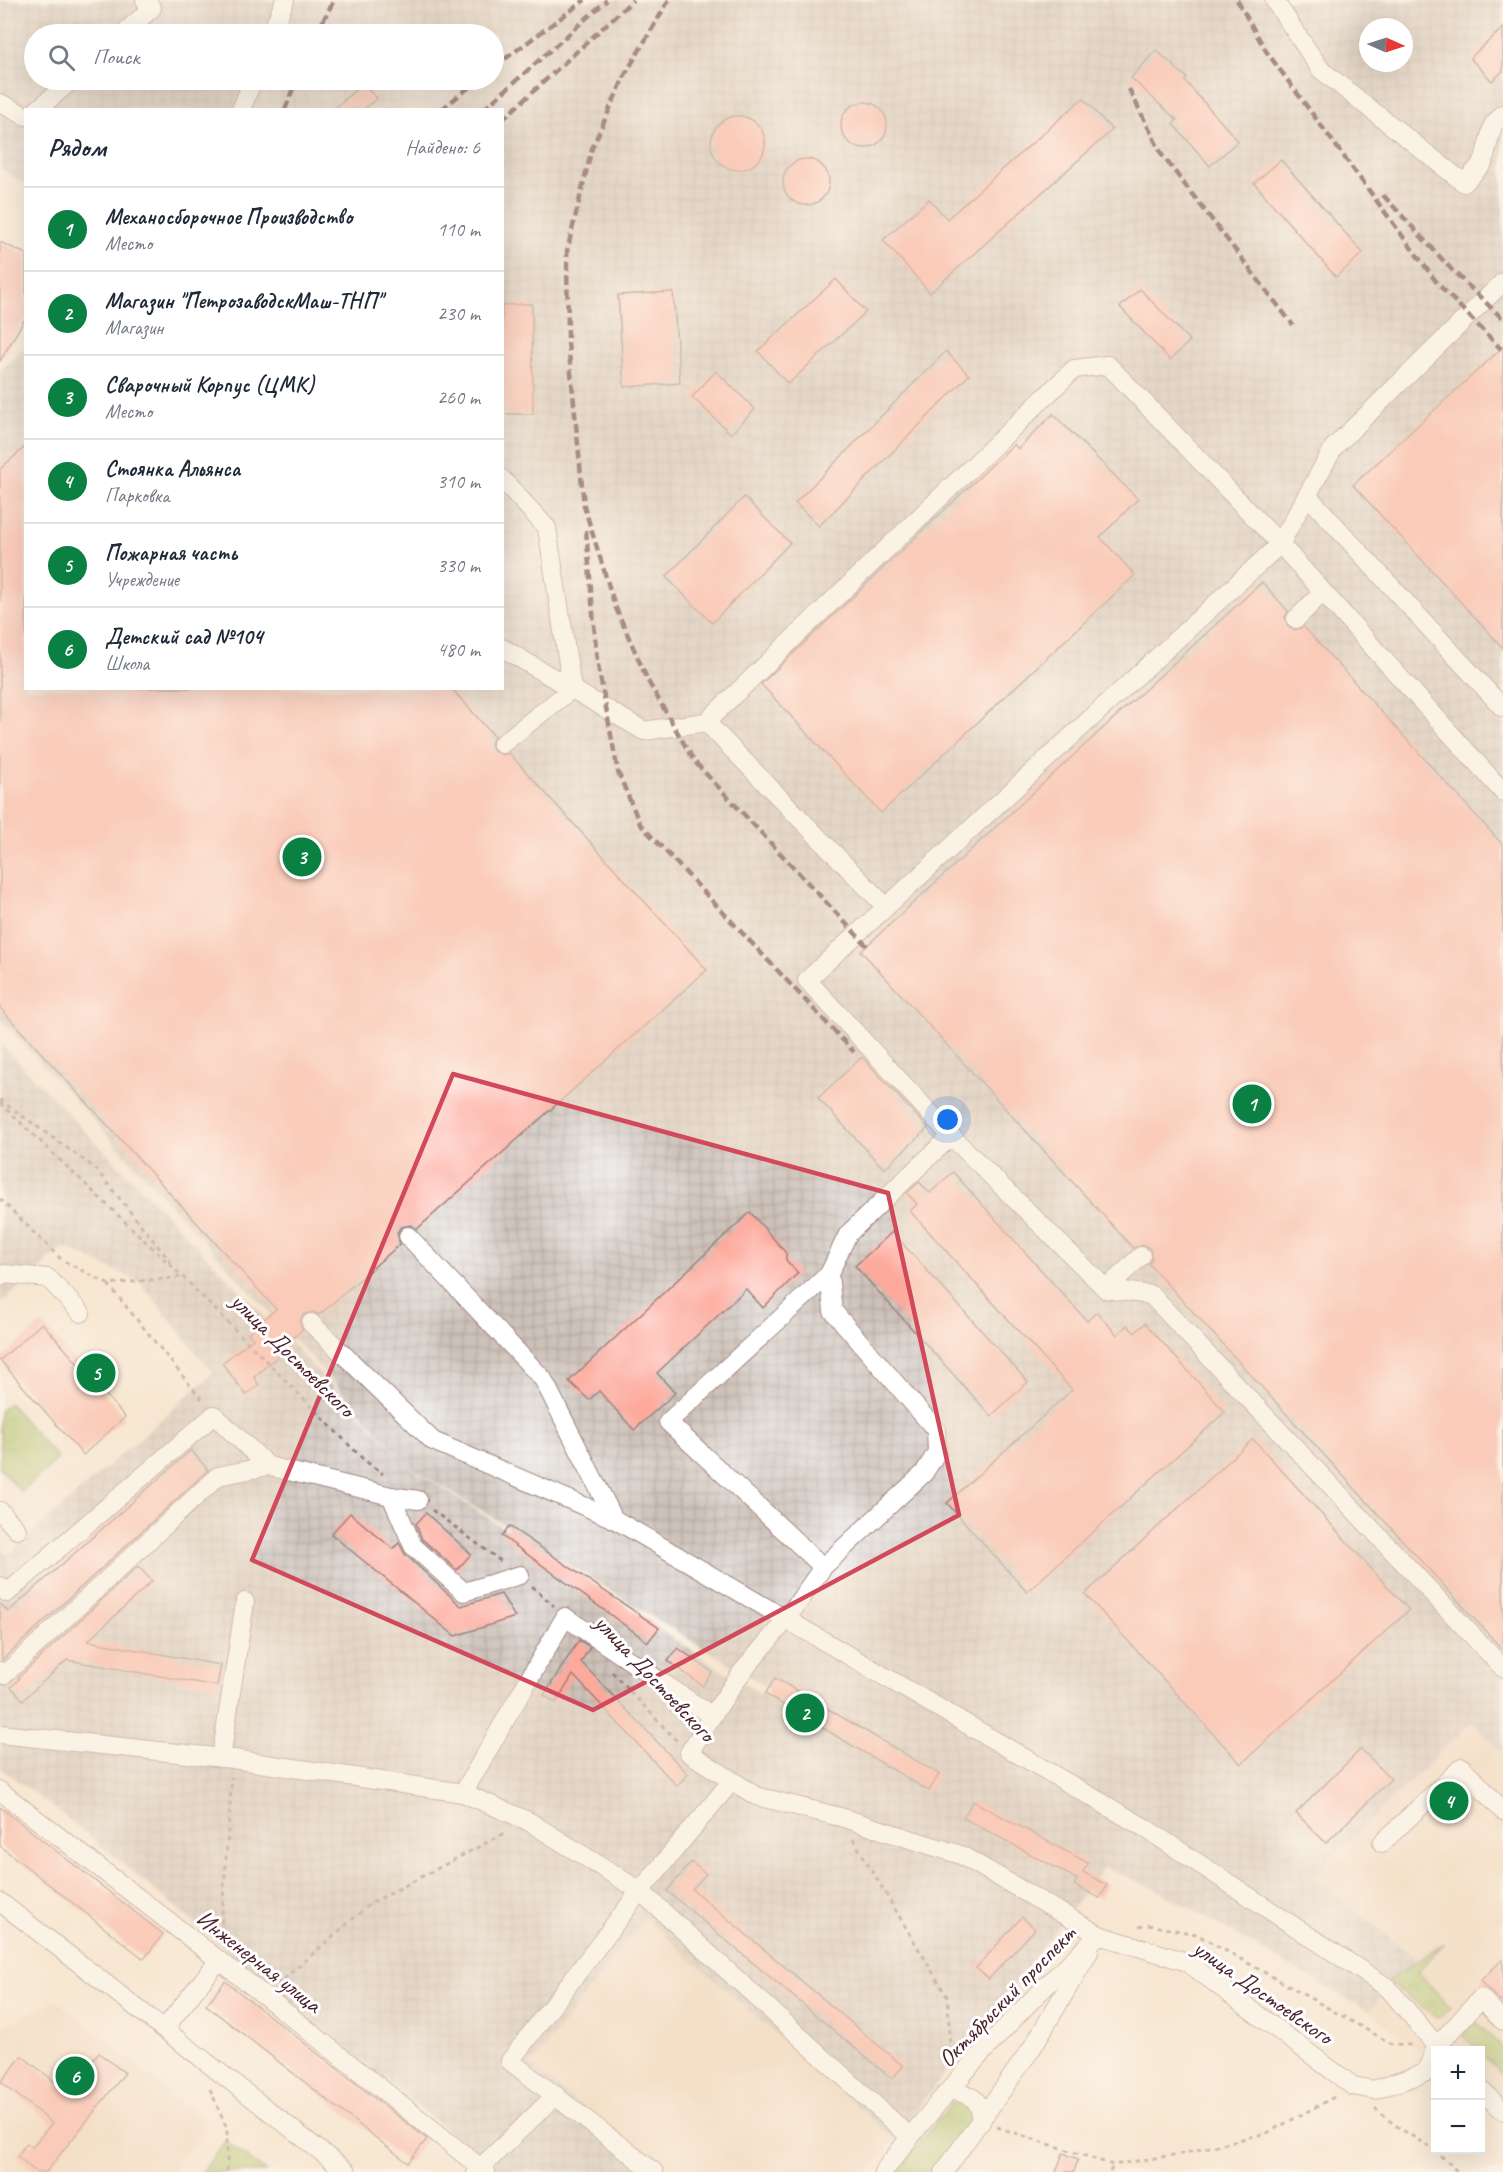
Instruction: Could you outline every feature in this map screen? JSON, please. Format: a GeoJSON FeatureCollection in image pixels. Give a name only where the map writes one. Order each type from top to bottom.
{"type":"FeatureCollection","features":[{"type":"Feature","properties":{"kind":"street"},"geometry":{"type":"LineString","coordinates":[[134,24],[152,8],[145,0]]}},
{"type":"Feature","properties":{"kind":"street"},"geometry":{"type":"LineString","coordinates":[[275,24],[285,0]]}},
{"type":"Feature","properties":{"kind":"street"},"geometry":{"type":"LineString","coordinates":[[1274,0],[1321,70],[1464,183],[1483,163],[1493,124],[1503,114]]}},
{"type":"Feature","properties":{"kind":"street"},"geometry":{"type":"LineString","coordinates":[[39,108],[60,90]]}},
{"type":"Feature","properties":{"kind":"street"},"geometry":{"type":"LineString","coordinates":[[242,108],[249,90]]}},
{"type":"Feature","properties":{"kind":"street"},"geometry":{"type":"LineString","coordinates":[[0,103],[24,115]]}},
{"type":"Feature","properties":{"kind":"street"},"geometry":{"type":"LineString","coordinates":[[1503,282],[1334,447],[1280,544],[918,889],[886,908],[807,980],[951,1136],[1106,1289],[1151,1295],[1503,1668]]}},
{"type":"Feature","properties":{"kind":"street"},"geometry":{"type":"LineString","coordinates":[[504,649],[644,731],[706,722],[1074,369],[1108,365],[1280,544],[1503,792]]}},
{"type":"Feature","properties":{"kind":"street"},"geometry":{"type":"LineString","coordinates":[[504,481],[547,528],[572,689]]}},
{"type":"Feature","properties":{"kind":"street"},"geometry":{"type":"LineString","coordinates":[[1307,495],[1503,708]]}},
{"type":"Feature","properties":{"kind":"street"},"geometry":{"type":"LineString","coordinates":[[1296,619],[1323,592]]}},
{"type":"Feature","properties":{"kind":"street"},"geometry":{"type":"LineString","coordinates":[[502,744],[572,689]]}},
{"type":"Feature","properties":{"kind":"street"},"geometry":{"type":"LineString","coordinates":[[706,722],[886,908]]}},
{"type":"Feature","properties":{"kind":"street"},"geometry":{"type":"LineString","coordinates":[[823,1567],[669,1422],[829,1274],[848,1234],[951,1136]]}},
{"type":"Feature","properties":{"kind":"street"},"geometry":{"type":"LineString","coordinates":[[408,1236],[543,1378],[614,1519]]}},
{"type":"Feature","properties":{"kind":"street"},"geometry":{"type":"LineString","coordinates":[[1106,1289],[1141,1256]]}},
{"type":"Feature","properties":{"kind":"street"},"geometry":{"type":"LineString","coordinates":[[0,1277],[4,1274],[48,1278],[81,1313]]}},
{"type":"Feature","properties":{"kind":"street"},"geometry":{"type":"LineString","coordinates":[[689,1753],[742,1672],[785,1621],[823,1567],[924,1473],[937,1452],[936,1430],[833,1311],[829,1274]]}},
{"type":"Feature","properties":{"kind":"street"},"geometry":{"type":"LineString","coordinates":[[311,1323],[434,1441],[614,1519],[785,1621],[1155,1834],[1388,1988],[1438,2046]]}},
{"type":"Feature","properties":{"kind":"street"},"geometry":{"type":"LineString","coordinates":[[0,1586],[7,1593],[214,1415],[268,1466]]}},
{"type":"Feature","properties":{"kind":"street"},"geometry":{"type":"LineString","coordinates":[[0,1671],[4,1675],[218,1476],[268,1466],[391,1488],[418,1500]]}},
{"type":"Feature","properties":{"kind":"street"},"geometry":{"type":"LineString","coordinates":[[391,1488],[413,1545],[464,1592],[520,1575]]}},
{"type":"Feature","properties":{"kind":"street"},"geometry":{"type":"LineString","coordinates":[[0,1511],[17,1530]]}},
{"type":"Feature","properties":{"kind":"street"},"geometry":{"type":"LineString","coordinates":[[227,1758],[245,1602]]}},
{"type":"Feature","properties":{"kind":"street"},"geometry":{"type":"LineString","coordinates":[[464,1793],[565,1617],[712,1716]]}},
{"type":"Feature","properties":{"kind":"street"},"geometry":{"type":"LineString","coordinates":[[0,1734],[227,1758],[464,1793],[528,1821],[640,1891],[910,2137]]}},
{"type":"Feature","properties":{"kind":"street","name":"улица Достоевского"},"geometry":{"type":"LineString","coordinates":[[689,1753],[730,1782],[756,1796],[840,1817],[961,1855],[1099,1935],[1187,1962],[1353,2086]]}},
{"type":"Feature","properties":{"kind":"street"},"geometry":{"type":"LineString","coordinates":[[1382,1843],[1462,1767],[1503,1811]]}},
{"type":"Feature","properties":{"kind":"street"},"geometry":{"type":"LineString","coordinates":[[654,2172],[510,2061],[640,1891],[730,1782]]}},
{"type":"Feature","properties":{"kind":"street","name":"Инженерная улица"},"geometry":{"type":"LineString","coordinates":[[0,1791],[265,1996],[481,2170]]}},
{"type":"Feature","properties":{"kind":"street"},"geometry":{"type":"LineString","coordinates":[[0,1902],[347,2172]]}},
{"type":"Feature","properties":{"kind":"street","name":"Октябрьский проспект"},"geometry":{"type":"LineString","coordinates":[[884,2172],[910,2137],[1034,1995],[1099,1935]]}},
{"type":"Feature","properties":{"kind":"street","name":"Октябрьский проспект"},"geometry":{"type":"LineString","coordinates":[[944,2172],[1032,2048],[1099,1935]]}},
{"type":"Feature","properties":{"kind":"street"},"geometry":{"type":"LineString","coordinates":[[164,2030],[219,1960]]}},
{"type":"Feature","properties":{"kind":"street"},"geometry":{"type":"LineString","coordinates":[[1442,2046],[1481,1998],[1503,2021]]}},
{"type":"Feature","properties":{"kind":"street"},"geometry":{"type":"LineString","coordinates":[[1353,2086],[1374,2090],[1425,2073],[1431,2063]]}},
{"type":"Feature","properties":{"kind":"street"},"geometry":{"type":"LineString","coordinates":[[950,2090],[968,2094],[976,2099],[982,2109],[981,2122]]}},
{"type":"Feature","properties":{"kind":"street"},"geometry":{"type":"LineString","coordinates":[[1485,2094],[1503,2111]]}},
{"type":"Feature","properties":{"kind":"street"},"geometry":{"type":"LineString","coordinates":[[481,2170],[556,2095]]}},
{"type":"Feature","properties":{"kind":"path"},"geometry":{"type":"LineString","coordinates":[[0,1101],[95,1168],[183,1277]]}},
{"type":"Feature","properties":{"kind":"path"},"geometry":{"type":"LineString","coordinates":[[0,1101],[183,1277]]}},
{"type":"Feature","properties":{"kind":"path"},"geometry":{"type":"LineString","coordinates":[[0,1199],[62,1260],[108,1284],[214,1415]]}},
{"type":"Feature","properties":{"kind":"path"},"geometry":{"type":"LineString","coordinates":[[108,1284],[183,1277]]}},
{"type":"Feature","properties":{"kind":"path","name":"улица Достоевского"},"geometry":{"type":"LineString","coordinates":[[183,1277],[391,1488]]}},
{"type":"Feature","properties":{"kind":"path","name":"улица Достоевского"},"geometry":{"type":"LineString","coordinates":[[418,1500],[520,1575],[565,1617]]}},
{"type":"Feature","properties":{"kind":"path","name":"улица Достоевского"},"geometry":{"type":"LineString","coordinates":[[609,1668],[689,1753]]}},
{"type":"Feature","properties":{"kind":"path"},"geometry":{"type":"LineString","coordinates":[[219,1960],[227,1758]]}},
{"type":"Feature","properties":{"kind":"path"},"geometry":{"type":"LineString","coordinates":[[840,1817],[948,1998],[950,2090]]}},
{"type":"Feature","properties":{"kind":"path"},"geometry":{"type":"LineString","coordinates":[[265,1996],[369,1904],[528,1821]]}},
{"type":"Feature","properties":{"kind":"path"},"geometry":{"type":"LineString","coordinates":[[1129,1929],[1148,1925],[1196,1934],[1392,2044],[1431,2047]]}},
{"type":"Feature","properties":{"kind":"path"},"geometry":{"type":"LineString","coordinates":[[209,2086],[227,2130],[227,2172]]}},
{"type":"Feature","properties":{"kind":"path"},"geometry":{"type":"LineString","coordinates":[[981,2122],[1113,2165],[1185,2153],[1267,2133],[1353,2086],[1389,2122],[1447,2160],[1457,2172]]}},
{"type":"Feature","properties":{"kind":"path"},"geometry":{"type":"LineString","coordinates":[[1110,2172],[1113,2165]]}},
{"type":"Feature","properties":{"kind":"highlighted area"},"geometry":{"type":"Polygon","coordinates":[[[453,1074],[888,1193],[959,1515],[593,1710],[252,1560],[453,1074]]]}},
{"type":"Feature","properties":{"kind":"shaded area"},"geometry":{"type":"Polygon","coordinates":[[[0,0],[1503,0],[1503,1754],[1472,1722],[1312,1876],[1418,1960],[1368,2011],[1156,1889],[1104,1867],[894,2139],[645,1918],[530,2066],[666,2172],[498,2172],[63,1815],[0,1768],[0,1547],[8,1555],[213,1373],[140,1282],[64,1247],[0,1304],[0,1043],[407,1463],[0,1018],[0,371],[24,348],[24,690],[504,690],[504,108],[24,108],[24,183],[0,168],[0,0]],[[412,1468],[734,1678],[933,1790],[412,1468]]]}},
{"type":"Feature","properties":{"kind":"shaded area"},"geometry":{"type":"Polygon","coordinates":[[[1472,1721],[1503,1754],[1503,2115],[1485,2100],[1485,2046],[1431,2046],[1431,2060],[1368,2011],[1418,1960],[1312,1876],[1472,1721]]]}},
{"type":"Feature","properties":{"kind":"shaded area"},"geometry":{"type":"Polygon","coordinates":[[[645,1917],[894,2139],[867,2172],[666,2172],[530,2066],[645,1917]]]}},
{"type":"Feature","properties":{"kind":"shaded area"},"geometry":{"type":"Polygon","coordinates":[[[56,2000],[208,2124],[172,2172],[0,2172],[0,2028],[56,2000]]]}},
{"type":"Feature","properties":{"kind":"green space"},"geometry":{"type":"Polygon","coordinates":[[[9,1403],[58,1459],[21,1492],[0,1468],[0,1411],[9,1403]]]}},
{"type":"Feature","properties":{"kind":"green space"},"geometry":{"type":"Polygon","coordinates":[[[1445,1943],[1417,1972],[1451,2008],[1437,2018],[1388,1981],[1445,1943]]]}},
{"type":"Feature","properties":{"kind":"green space"},"geometry":{"type":"Polygon","coordinates":[[[1476,2022],[1503,2049],[1503,2075],[1485,2057],[1485,2046],[1474,2046],[1463,2035],[1476,2022]]]}},
{"type":"Feature","properties":{"kind":"green space"},"geometry":{"type":"Polygon","coordinates":[[[951,2103],[963,2104],[972,2112],[969,2124],[931,2172],[897,2172],[951,2103]]]}},
{"type":"Feature","properties":{"kind":"green space"},"geometry":{"type":"Polygon","coordinates":[[[225,2141],[266,2172],[202,2172],[225,2141]]]}},
{"type":"Feature","properties":{"kind":"building"},"geometry":{"type":"Polygon","coordinates":[[[1503,28],[1503,71],[1492,81],[1470,58],[1503,28]]]}},
{"type":"Feature","properties":{"kind":"building"},"geometry":{"type":"Polygon","coordinates":[[[1156,50],[1187,78],[1185,81],[1238,141],[1210,166],[1173,124],[1177,120],[1131,78],[1156,50]]]}},
{"type":"Feature","properties":{"kind":"building"},"geometry":{"type":"Polygon","coordinates":[[[355,90],[368,90],[377,98],[365,108],[335,108],[355,90]]]}},
{"type":"Feature","properties":{"kind":"building"},"geometry":{"type":"Polygon","coordinates":[[[1083,98],[1112,130],[930,293],[883,240],[929,199],[947,219],[1083,98]]]}},
{"type":"Feature","properties":{"kind":"building"},"geometry":{"type":"Polygon","coordinates":[[[864,102],[873,103],[881,108],[886,116],[886,134],[881,142],[873,147],[864,148],[855,147],[847,142],[842,134],[841,125],[842,116],[847,108],[855,103],[864,102]]]}},
{"type":"Feature","properties":{"kind":"building"},"geometry":{"type":"Polygon","coordinates":[[[738,116],[748,118],[757,124],[763,133],[765,143],[763,153],[757,162],[748,168],[738,170],[728,168],[719,162],[713,153],[711,143],[713,133],[719,124],[728,118],[738,116]]]}},
{"type":"Feature","properties":{"kind":"building"},"geometry":{"type":"Polygon","coordinates":[[[806,159],[822,166],[829,182],[822,198],[806,205],[790,198],[783,182],[790,166],[806,159]]]}},
{"type":"Feature","properties":{"kind":"building"},"geometry":{"type":"Polygon","coordinates":[[[1281,160],[1363,253],[1336,277],[1254,183],[1281,160]]]}},
{"type":"Feature","properties":{"kind":"building"},"geometry":{"type":"Polygon","coordinates":[[[0,242],[24,253],[24,320],[0,361],[0,242]]]}},
{"type":"Feature","properties":{"kind":"building"},"geometry":{"type":"Polygon","coordinates":[[[836,279],[866,312],[788,384],[758,351],[836,279]]]}},
{"type":"Feature","properties":{"kind":"building"},"geometry":{"type":"Polygon","coordinates":[[[1140,289],[1190,341],[1170,360],[1120,307],[1140,289]]]}},
{"type":"Feature","properties":{"kind":"building"},"geometry":{"type":"Polygon","coordinates":[[[673,292],[680,383],[624,387],[618,295],[673,292]]]}},
{"type":"Feature","properties":{"kind":"building"},"geometry":{"type":"Polygon","coordinates":[[[532,304],[533,414],[504,414],[504,305],[532,304]]]}},
{"type":"Feature","properties":{"kind":"building"},"geometry":{"type":"Polygon","coordinates":[[[1503,347],[1503,648],[1353,485],[1503,347]]]}},
{"type":"Feature","properties":{"kind":"building"},"geometry":{"type":"Polygon","coordinates":[[[946,351],[969,375],[819,526],[795,503],[946,351]]]}},
{"type":"Feature","properties":{"kind":"building"},"geometry":{"type":"Polygon","coordinates":[[[716,371],[755,409],[731,434],[692,397],[716,371]]]}},
{"type":"Feature","properties":{"kind":"building"},"geometry":{"type":"Polygon","coordinates":[[[1053,414],[1138,499],[1100,537],[1135,575],[881,813],[761,684],[1014,444],[1018,449],[1053,414]]]}},
{"type":"Feature","properties":{"kind":"building"},"geometry":{"type":"Polygon","coordinates":[[[24,448],[24,690],[453,690],[494,736],[491,745],[494,751],[503,755],[509,753],[707,970],[417,1229],[411,1225],[401,1227],[397,1233],[400,1244],[319,1315],[313,1312],[303,1315],[300,1321],[302,1330],[286,1344],[289,1347],[254,1377],[259,1385],[246,1395],[222,1363],[253,1339],[248,1333],[276,1309],[0,1008],[0,469],[24,448]]]}},
{"type":"Feature","properties":{"kind":"building"},"geometry":{"type":"Polygon","coordinates":[[[744,497],[790,543],[712,623],[666,577],[744,497]]]}},
{"type":"Feature","properties":{"kind":"building"},"geometry":{"type":"Polygon","coordinates":[[[1262,582],[1288,611],[1285,617],[1288,626],[1294,630],[1304,627],[1503,845],[1503,1650],[1149,1264],[1152,1259],[1150,1249],[1144,1245],[1133,1248],[861,951],[1262,582]]]}},
{"type":"Feature","properties":{"kind":"building"},"geometry":{"type":"Polygon","coordinates":[[[862,1057],[928,1128],[884,1169],[818,1098],[862,1057]]]}},
{"type":"Feature","properties":{"kind":"building"},"geometry":{"type":"Polygon","coordinates":[[[953,1172],[1087,1321],[1097,1312],[1117,1335],[1127,1325],[1135,1333],[1145,1323],[1225,1412],[1027,1592],[947,1503],[1072,1390],[910,1211],[917,1204],[907,1193],[919,1182],[930,1193],[953,1172]]]}},
{"type":"Feature","properties":{"kind":"building"},"geometry":{"type":"Polygon","coordinates":[[[750,1212],[786,1253],[786,1260],[798,1273],[763,1308],[746,1289],[657,1373],[675,1393],[634,1430],[599,1391],[589,1400],[569,1381],[750,1212]]]}},
{"type":"Feature","properties":{"kind":"building"},"geometry":{"type":"Polygon","coordinates":[[[892,1232],[1028,1382],[991,1416],[855,1266],[892,1232]]]}},
{"type":"Feature","properties":{"kind":"building"},"geometry":{"type":"Polygon","coordinates":[[[42,1323],[125,1417],[83,1455],[0,1360],[42,1323]]]}},
{"type":"Feature","properties":{"kind":"building"},"geometry":{"type":"Polygon","coordinates":[[[1253,1439],[1409,1610],[1241,1764],[1085,1594],[1253,1439]]]}},
{"type":"Feature","properties":{"kind":"building"},"geometry":{"type":"Polygon","coordinates":[[[191,1450],[208,1470],[2,1660],[0,1603],[8,1612],[191,1450]]]}},
{"type":"Feature","properties":{"kind":"building"},"geometry":{"type":"Polygon","coordinates":[[[350,1513],[393,1549],[399,1543],[405,1554],[461,1606],[501,1594],[515,1617],[455,1636],[331,1534],[350,1513]]]}},
{"type":"Feature","properties":{"kind":"building"},"geometry":{"type":"Polygon","coordinates":[[[426,1513],[471,1554],[457,1570],[422,1539],[416,1524],[426,1513]]]}},
{"type":"Feature","properties":{"kind":"building"},"geometry":{"type":"Polygon","coordinates":[[[509,1526],[659,1628],[648,1642],[502,1536],[509,1526]]]}},
{"type":"Feature","properties":{"kind":"building"},"geometry":{"type":"Polygon","coordinates":[[[138,1566],[152,1581],[88,1641],[221,1665],[217,1686],[67,1660],[23,1700],[11,1687],[18,1678],[138,1566]]]}},
{"type":"Feature","properties":{"kind":"building"},"geometry":{"type":"Polygon","coordinates":[[[579,1640],[590,1647],[581,1662],[688,1774],[677,1786],[573,1675],[556,1703],[544,1695],[579,1640]]]}},
{"type":"Feature","properties":{"kind":"building"},"geometry":{"type":"Polygon","coordinates":[[[678,1648],[712,1672],[703,1686],[668,1661],[678,1648]]]}},
{"type":"Feature","properties":{"kind":"building"},"geometry":{"type":"Polygon","coordinates":[[[775,1678],[939,1774],[929,1791],[765,1694],[775,1678]]]}},
{"type":"Feature","properties":{"kind":"building"},"geometry":{"type":"Polygon","coordinates":[[[1361,1749],[1391,1779],[1326,1843],[1296,1813],[1361,1749]]]}},
{"type":"Feature","properties":{"kind":"building"},"geometry":{"type":"Polygon","coordinates":[[[973,1801],[1088,1863],[1083,1872],[1107,1885],[1100,1898],[1074,1885],[1077,1879],[963,1818],[973,1801]]]}},
{"type":"Feature","properties":{"kind":"building"},"geometry":{"type":"Polygon","coordinates":[[[0,1807],[163,1934],[144,1959],[0,1846],[0,1807]]]}},
{"type":"Feature","properties":{"kind":"building"},"geometry":{"type":"Polygon","coordinates":[[[691,1862],[706,1874],[692,1889],[903,2066],[892,2079],[667,1891],[691,1862]]]}},
{"type":"Feature","properties":{"kind":"building"},"geometry":{"type":"Polygon","coordinates":[[[1022,1917],[1035,1929],[989,1979],[976,1968],[1022,1917]]]}},
{"type":"Feature","properties":{"kind":"building"},"geometry":{"type":"Polygon","coordinates":[[[1503,1959],[1503,2004],[1480,1981],[1503,1959]]]}},
{"type":"Feature","properties":{"kind":"building"},"geometry":{"type":"Polygon","coordinates":[[[225,1981],[427,2139],[408,2163],[206,2005],[225,1981]]]}},
{"type":"Feature","properties":{"kind":"building"},"geometry":{"type":"Polygon","coordinates":[[[99,2053],[125,2073],[46,2172],[36,2172],[17,2156],[27,2143],[32,2147],[52,2123],[1,2082],[22,2056],[73,2096],[91,2073],[86,2068],[99,2053]]]}},
{"type":"Feature","properties":{"kind":"building"},"geometry":{"type":"Polygon","coordinates":[[[1063,2153],[1078,2159],[1074,2172],[1056,2172],[1063,2153]]]}},
{"type":"Feature","properties":{"kind":"railway"},"geometry":{"type":"LineString","coordinates":[[321,24],[334,0]]}},
{"type":"Feature","properties":{"kind":"railway"},"geometry":{"type":"LineString","coordinates":[[504,60],[585,0]]}},
{"type":"Feature","properties":{"kind":"railway"},"geometry":{"type":"LineString","coordinates":[[485,108],[607,0]]}},
{"type":"Feature","properties":{"kind":"railway"},"geometry":{"type":"LineString","coordinates":[[504,118],[633,0]]}},
{"type":"Feature","properties":{"kind":"railway"},"geometry":{"type":"LineString","coordinates":[[669,0],[626,73],[592,148],[567,251],[568,342],[584,506],[615,606],[648,681],[694,761],[867,946]]}},
{"type":"Feature","properties":{"kind":"railway"},"geometry":{"type":"LineString","coordinates":[[1237,0],[1266,51],[1438,284],[1501,349]]}},
{"type":"Feature","properties":{"kind":"railway"},"geometry":{"type":"LineString","coordinates":[[1129,89],[1162,155],[1293,325]]}},
{"type":"Feature","properties":{"kind":"railway"},"geometry":{"type":"LineString","coordinates":[[286,108],[292,90]]}},
{"type":"Feature","properties":{"kind":"railway"},"geometry":{"type":"LineString","coordinates":[[443,108],[466,90]]}},
{"type":"Feature","properties":{"kind":"railway"},"geometry":{"type":"LineString","coordinates":[[1383,195],[1452,270],[1503,319]]}},
{"type":"Feature","properties":{"kind":"railway"},"geometry":{"type":"LineString","coordinates":[[586,530],[597,660],[618,772],[640,824],[854,1052]]}},
{"type":"Feature","properties":{"kind":"place","name":"Сварочный Корпус (ЦМК)"},"geometry":{"type":"Point","coordinates":[302,857]}},
{"type":"Feature","properties":{"kind":"place","name":"Механосборочное Производство"},"geometry":{"type":"Point","coordinates":[1252,1104]}},
{"type":"Feature","properties":{"kind":"place","name":"Пожарная часть"},"geometry":{"type":"Point","coordinates":[96,1373]}},
{"type":"Feature","properties":{"kind":"place","name":"Магазин \"ПетрозаводскМаш-ТНП\""},"geometry":{"type":"Point","coordinates":[805,1713]}},
{"type":"Feature","properties":{"kind":"place","name":"Стоянка Альянса"},"geometry":{"type":"Point","coordinates":[1449,1801]}},
{"type":"Feature","properties":{"kind":"place","name":"Детский сад №104"},"geometry":{"type":"Point","coordinates":[75,2076]}}]}
